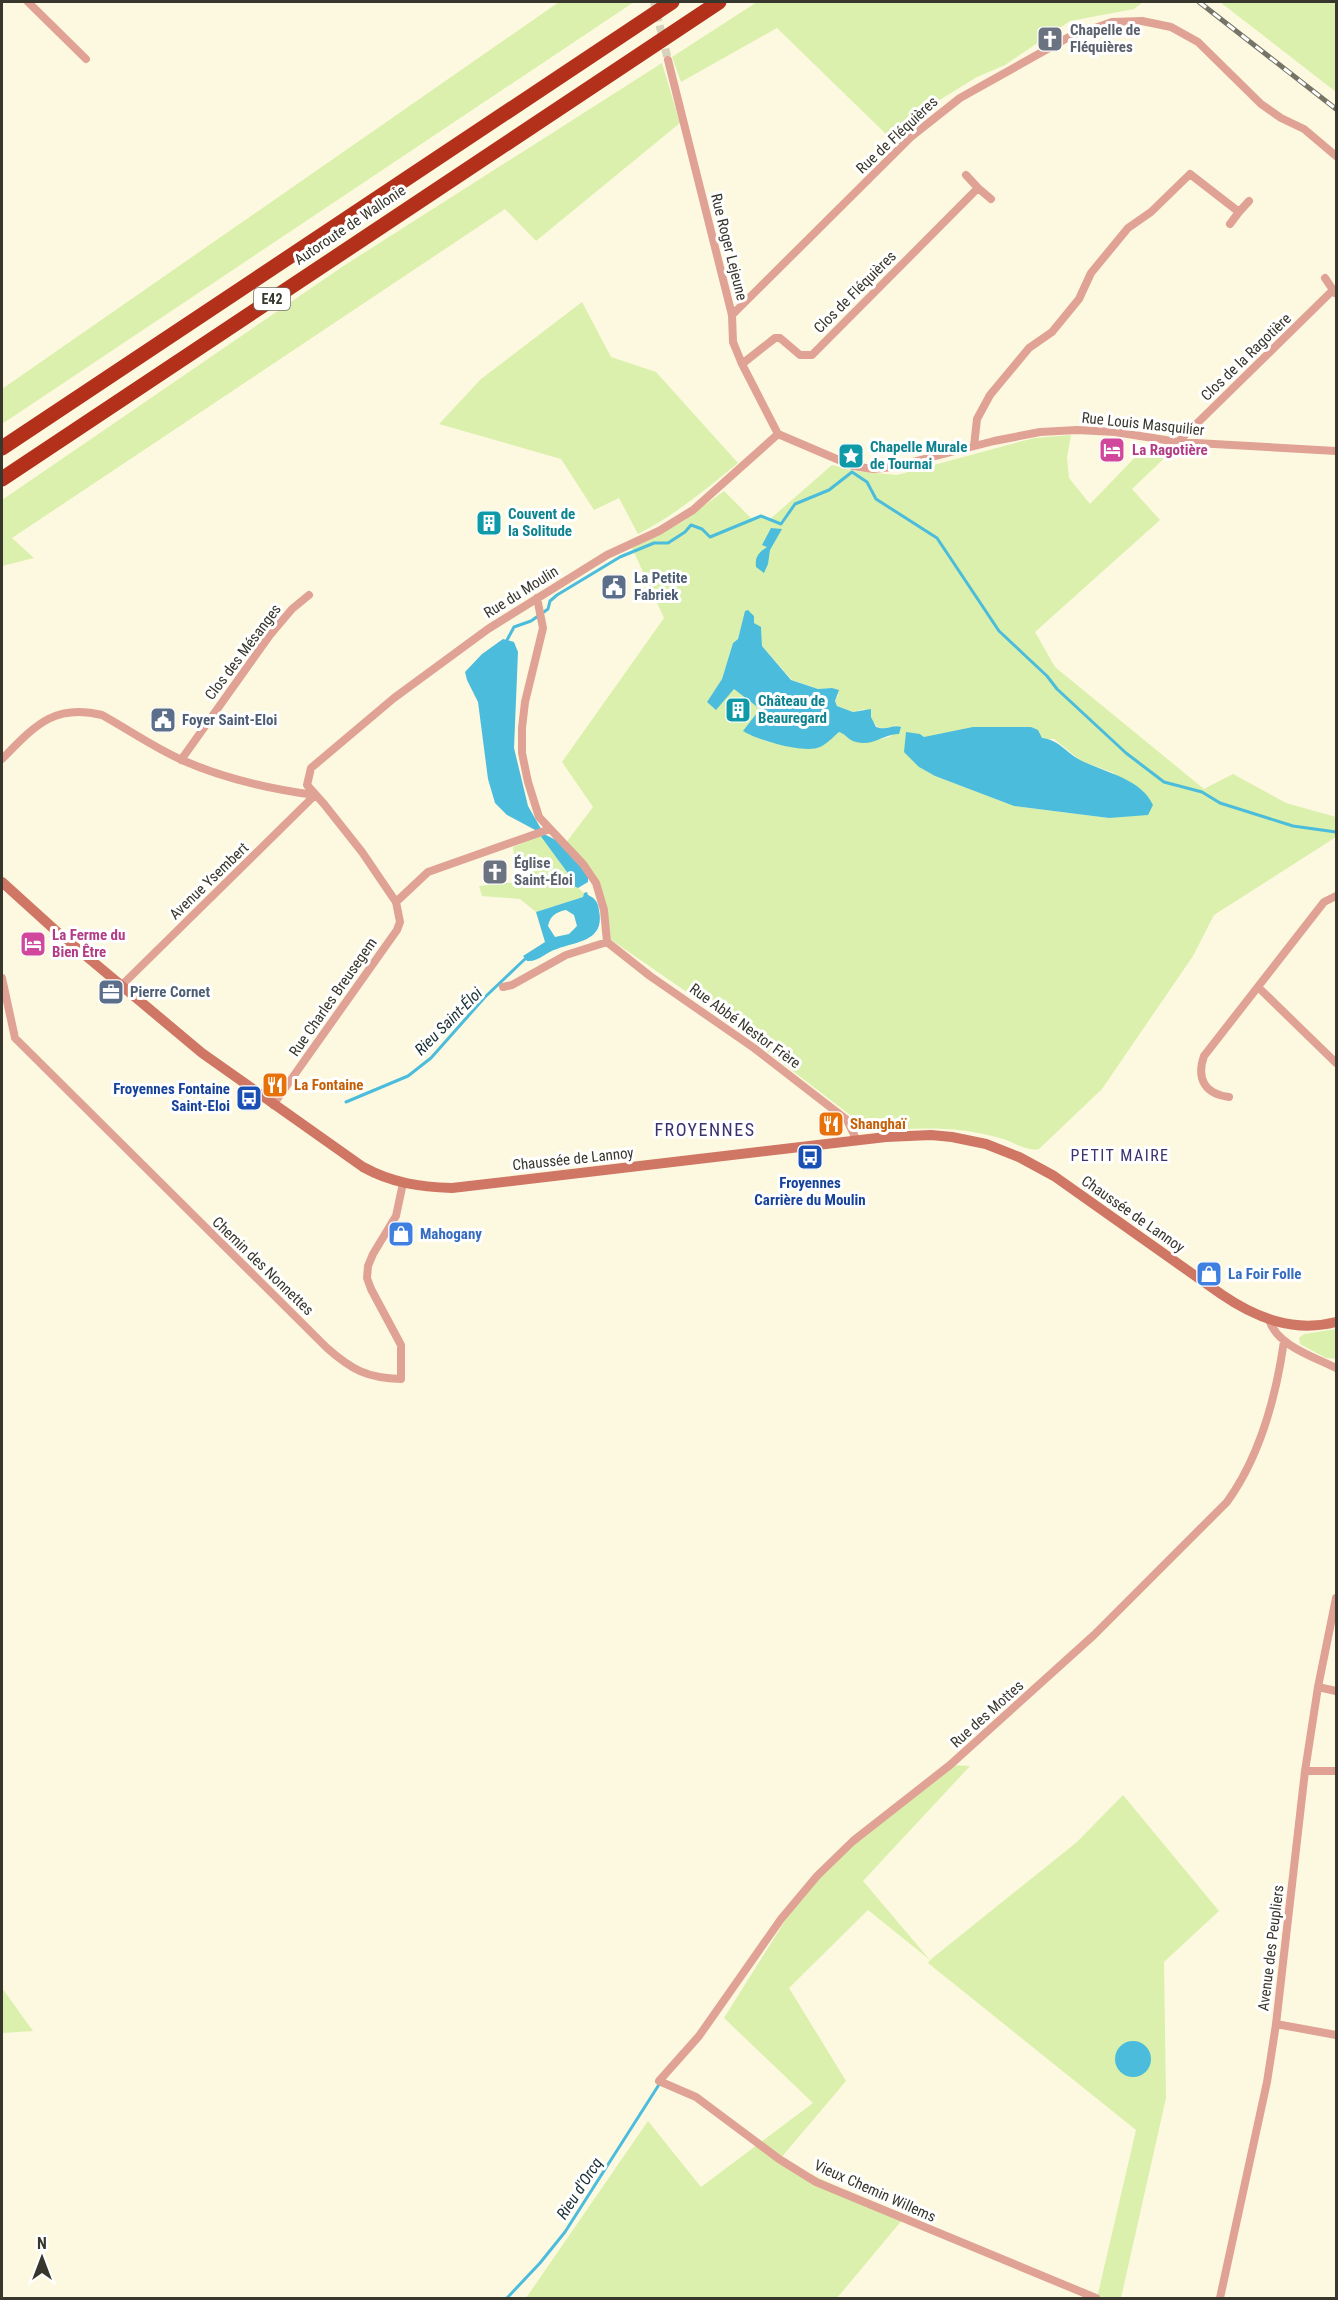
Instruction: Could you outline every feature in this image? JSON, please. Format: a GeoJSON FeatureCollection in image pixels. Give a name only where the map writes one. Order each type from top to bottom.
{"type":"FeatureCollection","features":[{"type":"Feature","properties":{"kind":"highway","name":"Autoroute de Wallonie"},"geometry":{"type":"LineString","coordinates":[[2,448],[672,2]]}},
{"type":"Feature","properties":{"kind":"highway","name":"Autoroute de Wallonie"},"geometry":{"type":"LineString","coordinates":[[2,479],[719,2]]}},
{"type":"Feature","properties":{"kind":"main road","name":"Chaussée de Lannoy"},"geometry":{"type":"LineString","coordinates":[[2,882],[202,1053],[273,1105],[379,1176],[403,1183],[452,1188],[911,1135],[942,1136],[986,1144],[1019,1157],[1054,1176],[1227,1299],[1269,1320],[1312,1327],[1336,1322]]}},
{"type":"Feature","properties":{"kind":"street"},"geometry":{"type":"LineString","coordinates":[[28,2],[86,58]]}},
{"type":"Feature","properties":{"kind":"street","name":"Rue de Fléquières"},"geometry":{"type":"LineString","coordinates":[[732,315],[912,136],[944,109],[1069,38],[1114,22],[1156,23],[1185,33],[1198,42],[1261,104],[1281,118],[1304,129],[1336,156]]}},
{"type":"Feature","properties":{"kind":"street","name":"Rue Roger Lejeune"},"geometry":{"type":"LineString","coordinates":[[669,60],[732,315],[733,342],[778,434]]}},
{"type":"Feature","properties":{"kind":"street"},"geometry":{"type":"LineString","coordinates":[[974,446],[974,429],[985,403],[1029,348],[1052,332],[1079,299],[1091,273],[1128,228],[1151,212],[1190,174],[1239,212]]}},
{"type":"Feature","properties":{"kind":"street"},"geometry":{"type":"LineString","coordinates":[[966,175],[991,200]]}},
{"type":"Feature","properties":{"kind":"street","name":"Clos de Fléquières"},"geometry":{"type":"LineString","coordinates":[[742,364],[775,338],[780,338],[800,355],[812,355],[978,188]]}},
{"type":"Feature","properties":{"kind":"street"},"geometry":{"type":"LineString","coordinates":[[1230,224],[1249,201]]}},
{"type":"Feature","properties":{"kind":"street","name":"Clos de la Ragotière"},"geometry":{"type":"LineString","coordinates":[[1178,442],[1335,292],[1324,278]]}},
{"type":"Feature","properties":{"kind":"street","name":"Rue Louis Masquilier"},"geometry":{"type":"LineString","coordinates":[[778,434],[853,466],[873,469],[893,467],[1040,432],[1077,430],[1115,432],[1178,442],[1336,451]]}},
{"type":"Feature","properties":{"kind":"street","name":"Rue du Moulin"},"geometry":{"type":"LineString","coordinates":[[315,795],[307,785],[311,768],[394,698],[470,642],[537,598],[607,555],[679,520],[728,480],[778,434]]}},
{"type":"Feature","properties":{"kind":"street","name":"Clos des Mésanges"},"geometry":{"type":"LineString","coordinates":[[181,760],[270,635],[291,609],[309,595]]}},
{"type":"Feature","properties":{"kind":"street"},"geometry":{"type":"LineString","coordinates":[[503,987],[512,985],[566,956],[607,942],[604,910],[596,883],[583,864],[548,830],[539,817],[522,753],[525,702],[543,628],[537,598]]}},
{"type":"Feature","properties":{"kind":"street"},"geometry":{"type":"LineString","coordinates":[[2,759],[37,725],[65,712],[88,711],[102,715],[181,760],[226,776],[283,791],[315,795],[362,852],[396,902],[428,872],[548,830]]}},
{"type":"Feature","properties":{"kind":"street","name":"Avenue Ysembert"},"geometry":{"type":"LineString","coordinates":[[122,985],[315,795]]}},
{"type":"Feature","properties":{"kind":"street"},"geometry":{"type":"LineString","coordinates":[[1229,1097],[1218,1095],[1207,1087],[1199,1068],[1203,1056],[1324,902],[1336,896]]}},
{"type":"Feature","properties":{"kind":"street","name":"Rue Charles Breusegem"},"geometry":{"type":"LineString","coordinates":[[273,1105],[397,930],[400,922],[396,902]]}},
{"type":"Feature","properties":{"kind":"street","name":"Rue Abbé Nestor Frère"},"geometry":{"type":"LineString","coordinates":[[607,942],[650,976],[754,1048],[847,1120],[857,1141]]}},
{"type":"Feature","properties":{"kind":"street","name":"Chemin des Nonnettes"},"geometry":{"type":"LineString","coordinates":[[2,978],[15,1038],[327,1348],[360,1372],[380,1378],[401,1379],[401,1345],[371,1289],[367,1278],[368,1266],[396,1216],[403,1183]]}},
{"type":"Feature","properties":{"kind":"street"},"geometry":{"type":"LineString","coordinates":[[1258,987],[1336,1063]]}},
{"type":"Feature","properties":{"kind":"street"},"geometry":{"type":"LineString","coordinates":[[1269,1320],[1273,1332],[1284,1341],[1336,1368]]}},
{"type":"Feature","properties":{"kind":"street","name":"Rue des Mottes"},"geometry":{"type":"LineString","coordinates":[[659,2080],[699,2037],[781,1918],[817,1876],[854,1841],[950,1765],[1094,1635],[1227,1502],[1240,1484],[1272,1407],[1284,1341]]}},
{"type":"Feature","properties":{"kind":"street","name":"Avenue des Peupliers"},"geometry":{"type":"LineString","coordinates":[[1220,2298],[1267,2082],[1276,2024],[1305,1771],[1318,1687],[1336,1598]]}},
{"type":"Feature","properties":{"kind":"street"},"geometry":{"type":"LineString","coordinates":[[1318,1687],[1336,1691]]}},
{"type":"Feature","properties":{"kind":"street"},"geometry":{"type":"LineString","coordinates":[[1305,1771],[1336,1771]]}},
{"type":"Feature","properties":{"kind":"street"},"geometry":{"type":"LineString","coordinates":[[1276,2024],[1336,2035]]}},
{"type":"Feature","properties":{"kind":"street","name":"Vieux Chemin Willems"},"geometry":{"type":"LineString","coordinates":[[659,2080],[696,2097],[779,2159],[816,2182],[1096,2298]]}},
{"type":"Feature","properties":{"kind":"green space"},"geometry":{"type":"Polygon","coordinates":[[[559,2],[634,2],[2,424],[2,389],[559,2]]]}},
{"type":"Feature","properties":{"kind":"green space"},"geometry":{"type":"Polygon","coordinates":[[[757,2],[1143,2],[1134,9],[1070,21],[1005,65],[977,77],[938,101],[931,95],[889,137],[777,28],[681,82],[672,57],[757,2]]]}},
{"type":"Feature","properties":{"kind":"green space"},"geometry":{"type":"Polygon","coordinates":[[[1220,2],[1336,2],[1336,92],[1220,2]]]}},
{"type":"Feature","properties":{"kind":"green space"},"geometry":{"type":"Polygon","coordinates":[[[662,63],[680,123],[536,241],[505,209],[12,538],[34,558],[2,566],[2,500],[345,265],[662,63]]]}},
{"type":"Feature","properties":{"kind":"green space"},"geometry":{"type":"Polygon","coordinates":[[[582,302],[611,357],[656,372],[738,463],[677,510],[638,534],[619,498],[594,510],[561,459],[439,424],[481,379],[582,302]]]}},
{"type":"Feature","properties":{"kind":"green space"},"geometry":{"type":"Polygon","coordinates":[[[1071,435],[1067,458],[1069,478],[1090,504],[1143,449],[1175,448],[1132,489],[1160,520],[1035,632],[1055,667],[1204,789],[1233,774],[1286,803],[1336,817],[1336,837],[1214,915],[1193,956],[1102,1089],[1039,1149],[1034,1150],[1005,1139],[951,1129],[871,1131],[717,1013],[610,939],[599,890],[565,844],[593,807],[562,762],[664,618],[632,548],[682,522],[724,491],[753,520],[761,516],[769,520],[832,465],[855,471],[897,475],[1034,438],[1071,435]],[[741,627],[738,639],[733,643],[722,679],[707,702],[734,688],[760,709],[764,741],[778,743],[834,736],[839,732],[878,739],[893,734],[897,725],[880,728],[864,709],[853,712],[837,706],[835,701],[838,695],[832,688],[818,689],[792,680],[762,646],[761,627],[741,627]],[[920,734],[919,767],[935,776],[1014,806],[1109,818],[1123,816],[1114,773],[1081,761],[1054,739],[924,737],[920,734]]]}},
{"type":"Feature","properties":{"kind":"green space"},"geometry":{"type":"Polygon","coordinates":[[[541,835],[578,888],[584,893],[583,897],[536,912],[520,899],[482,896],[479,886],[517,882],[520,871],[515,862],[513,847],[541,835]]]}},
{"type":"Feature","properties":{"kind":"green space"},"geometry":{"type":"Polygon","coordinates":[[[1336,1329],[1336,1359],[1326,1358],[1300,1344],[1299,1338],[1304,1334],[1336,1329]]]}},
{"type":"Feature","properties":{"kind":"green space"},"geometry":{"type":"Polygon","coordinates":[[[950,1765],[970,1766],[863,1881],[930,1960],[868,1910],[789,1988],[846,2081],[780,2159],[903,2219],[837,2298],[526,2298],[648,2121],[701,2187],[813,2103],[724,2018],[803,1892],[840,1854],[950,1765]]]}},
{"type":"Feature","properties":{"kind":"green space"},"geometry":{"type":"Polygon","coordinates":[[[1123,1795],[1219,1911],[1164,1962],[1166,2098],[1121,2298],[1097,2298],[1136,2130],[928,1963],[1077,1842],[1123,1795]]]}},
{"type":"Feature","properties":{"kind":"green space"},"geometry":{"type":"Polygon","coordinates":[[[2,1988],[33,2031],[2,2033],[2,1988]]]}},
{"type":"Feature","properties":{"kind":"water"},"geometry":{"type":"Polygon","coordinates":[[[771,528],[782,529],[770,550],[764,573],[756,567],[756,560],[759,553],[767,547],[762,545],[771,528]]]}},
{"type":"Feature","properties":{"kind":"water"},"geometry":{"type":"Polygon","coordinates":[[[748,610],[754,616],[754,623],[761,627],[762,646],[791,680],[818,689],[839,690],[835,701],[837,706],[853,712],[871,709],[871,717],[876,727],[901,727],[899,734],[862,743],[839,732],[820,747],[804,749],[770,742],[743,731],[760,709],[734,689],[716,710],[707,702],[722,679],[733,643],[738,639],[745,611],[748,610]]]}},
{"type":"Feature","properties":{"kind":"water"},"geometry":{"type":"Polygon","coordinates":[[[503,639],[514,642],[518,652],[514,748],[528,806],[544,834],[556,840],[588,875],[588,882],[578,888],[574,886],[567,872],[537,831],[507,815],[495,803],[488,779],[478,702],[465,672],[482,654],[503,639]]]}},
{"type":"Feature","properties":{"kind":"water"},"geometry":{"type":"Polygon","coordinates":[[[973,727],[1031,727],[1038,730],[1042,738],[1054,741],[1077,758],[1132,783],[1148,796],[1153,805],[1148,815],[1109,818],[1014,806],[935,776],[919,767],[904,752],[906,732],[920,734],[924,737],[973,727]]]}},
{"type":"Feature","properties":{"kind":"water"},"geometry":{"type":"Polygon","coordinates":[[[587,892],[599,907],[600,920],[594,934],[582,941],[553,950],[535,960],[527,961],[523,956],[545,942],[536,912],[583,897],[587,892]],[[566,910],[552,917],[548,926],[555,937],[569,934],[577,926],[574,915],[566,910]]]}},
{"type":"Feature","properties":{"kind":"water"},"geometry":{"type":"Polygon","coordinates":[[[1133,2041],[1145,2047],[1151,2059],[1145,2071],[1133,2077],[1121,2071],[1115,2059],[1121,2047],[1133,2041]]]}},
{"type":"Feature","properties":{"kind":"waterway"},"geometry":{"type":"LineString","coordinates":[[507,640],[514,627],[531,621],[548,609],[550,601],[557,595],[620,557],[654,543],[668,543],[685,532],[691,525],[702,529],[710,537],[761,516],[781,524],[795,504],[829,490],[852,472],[867,482],[876,499],[937,538],[999,631],[1126,753],[1164,782],[1202,792],[1220,803],[1293,826],[1336,832]]}},
{"type":"Feature","properties":{"kind":"waterway","name":"Rieu Saint-Éloi"},"geometry":{"type":"LineString","coordinates":[[346,1102],[408,1076],[431,1058],[485,997],[525,959]]}},
{"type":"Feature","properties":{"kind":"waterway","name":"Rieu d'Orcq"},"geometry":{"type":"LineString","coordinates":[[507,2298],[565,2232],[660,2083]]}},
{"type":"Feature","properties":{"kind":"tunnel"},"geometry":{"type":"LineString","coordinates":[[654,2],[668,60]]}},
{"type":"Feature","properties":{"kind":"railway"},"geometry":{"type":"LineString","coordinates":[[1199,2],[1336,109]]}},
{"type":"Feature","properties":{"kind":"place","name":"Chapelle de Fléquières"},"geometry":{"type":"Point","coordinates":[1050,39]}},
{"type":"Feature","properties":{"kind":"place","name":"La Ragotière"},"geometry":{"type":"Point","coordinates":[1112,450]}},
{"type":"Feature","properties":{"kind":"place","name":"Chapelle Murale de Tournai"},"geometry":{"type":"Point","coordinates":[851,456]}},
{"type":"Feature","properties":{"kind":"place","name":"Couvent de la Solitude"},"geometry":{"type":"Point","coordinates":[489,523]}},
{"type":"Feature","properties":{"kind":"place","name":"La Petite Fabriek"},"geometry":{"type":"Point","coordinates":[614,587]}},
{"type":"Feature","properties":{"kind":"place","name":"Château de Beauregard"},"geometry":{"type":"Point","coordinates":[738,710]}},
{"type":"Feature","properties":{"kind":"place","name":"Foyer Saint-Eloi"},"geometry":{"type":"Point","coordinates":[163,720]}},
{"type":"Feature","properties":{"kind":"place","name":"Église Saint-Éloi"},"geometry":{"type":"Point","coordinates":[495,872]}},
{"type":"Feature","properties":{"kind":"place","name":"La Ferme du Bien Être"},"geometry":{"type":"Point","coordinates":[33,944]}},
{"type":"Feature","properties":{"kind":"place","name":"Pierre Cornet"},"geometry":{"type":"Point","coordinates":[111,992]}},
{"type":"Feature","properties":{"kind":"place","name":"La Fontaine"},"geometry":{"type":"Point","coordinates":[275,1085]}},
{"type":"Feature","properties":{"kind":"place","name":"Froyennes Fontaine Saint-Eloi"},"geometry":{"type":"Point","coordinates":[249,1098]}},
{"type":"Feature","properties":{"kind":"place","name":"Shanghaï"},"geometry":{"type":"Point","coordinates":[831,1124]}},
{"type":"Feature","properties":{"kind":"place","name":"Froyennes Carrière du Moulin"},"geometry":{"type":"Point","coordinates":[810,1157]}},
{"type":"Feature","properties":{"kind":"place","name":"Mahogany"},"geometry":{"type":"Point","coordinates":[401,1234]}},
{"type":"Feature","properties":{"kind":"place","name":"La Foir Folle"},"geometry":{"type":"Point","coordinates":[1209,1274]}},
{"type":"Feature","properties":{"kind":"district","name":"FROYENNES"},"geometry":{"type":"Point","coordinates":[705,1130]}},
{"type":"Feature","properties":{"kind":"district","name":"PETIT MAIRE"},"geometry":{"type":"Point","coordinates":[1120,1155]}}]}
